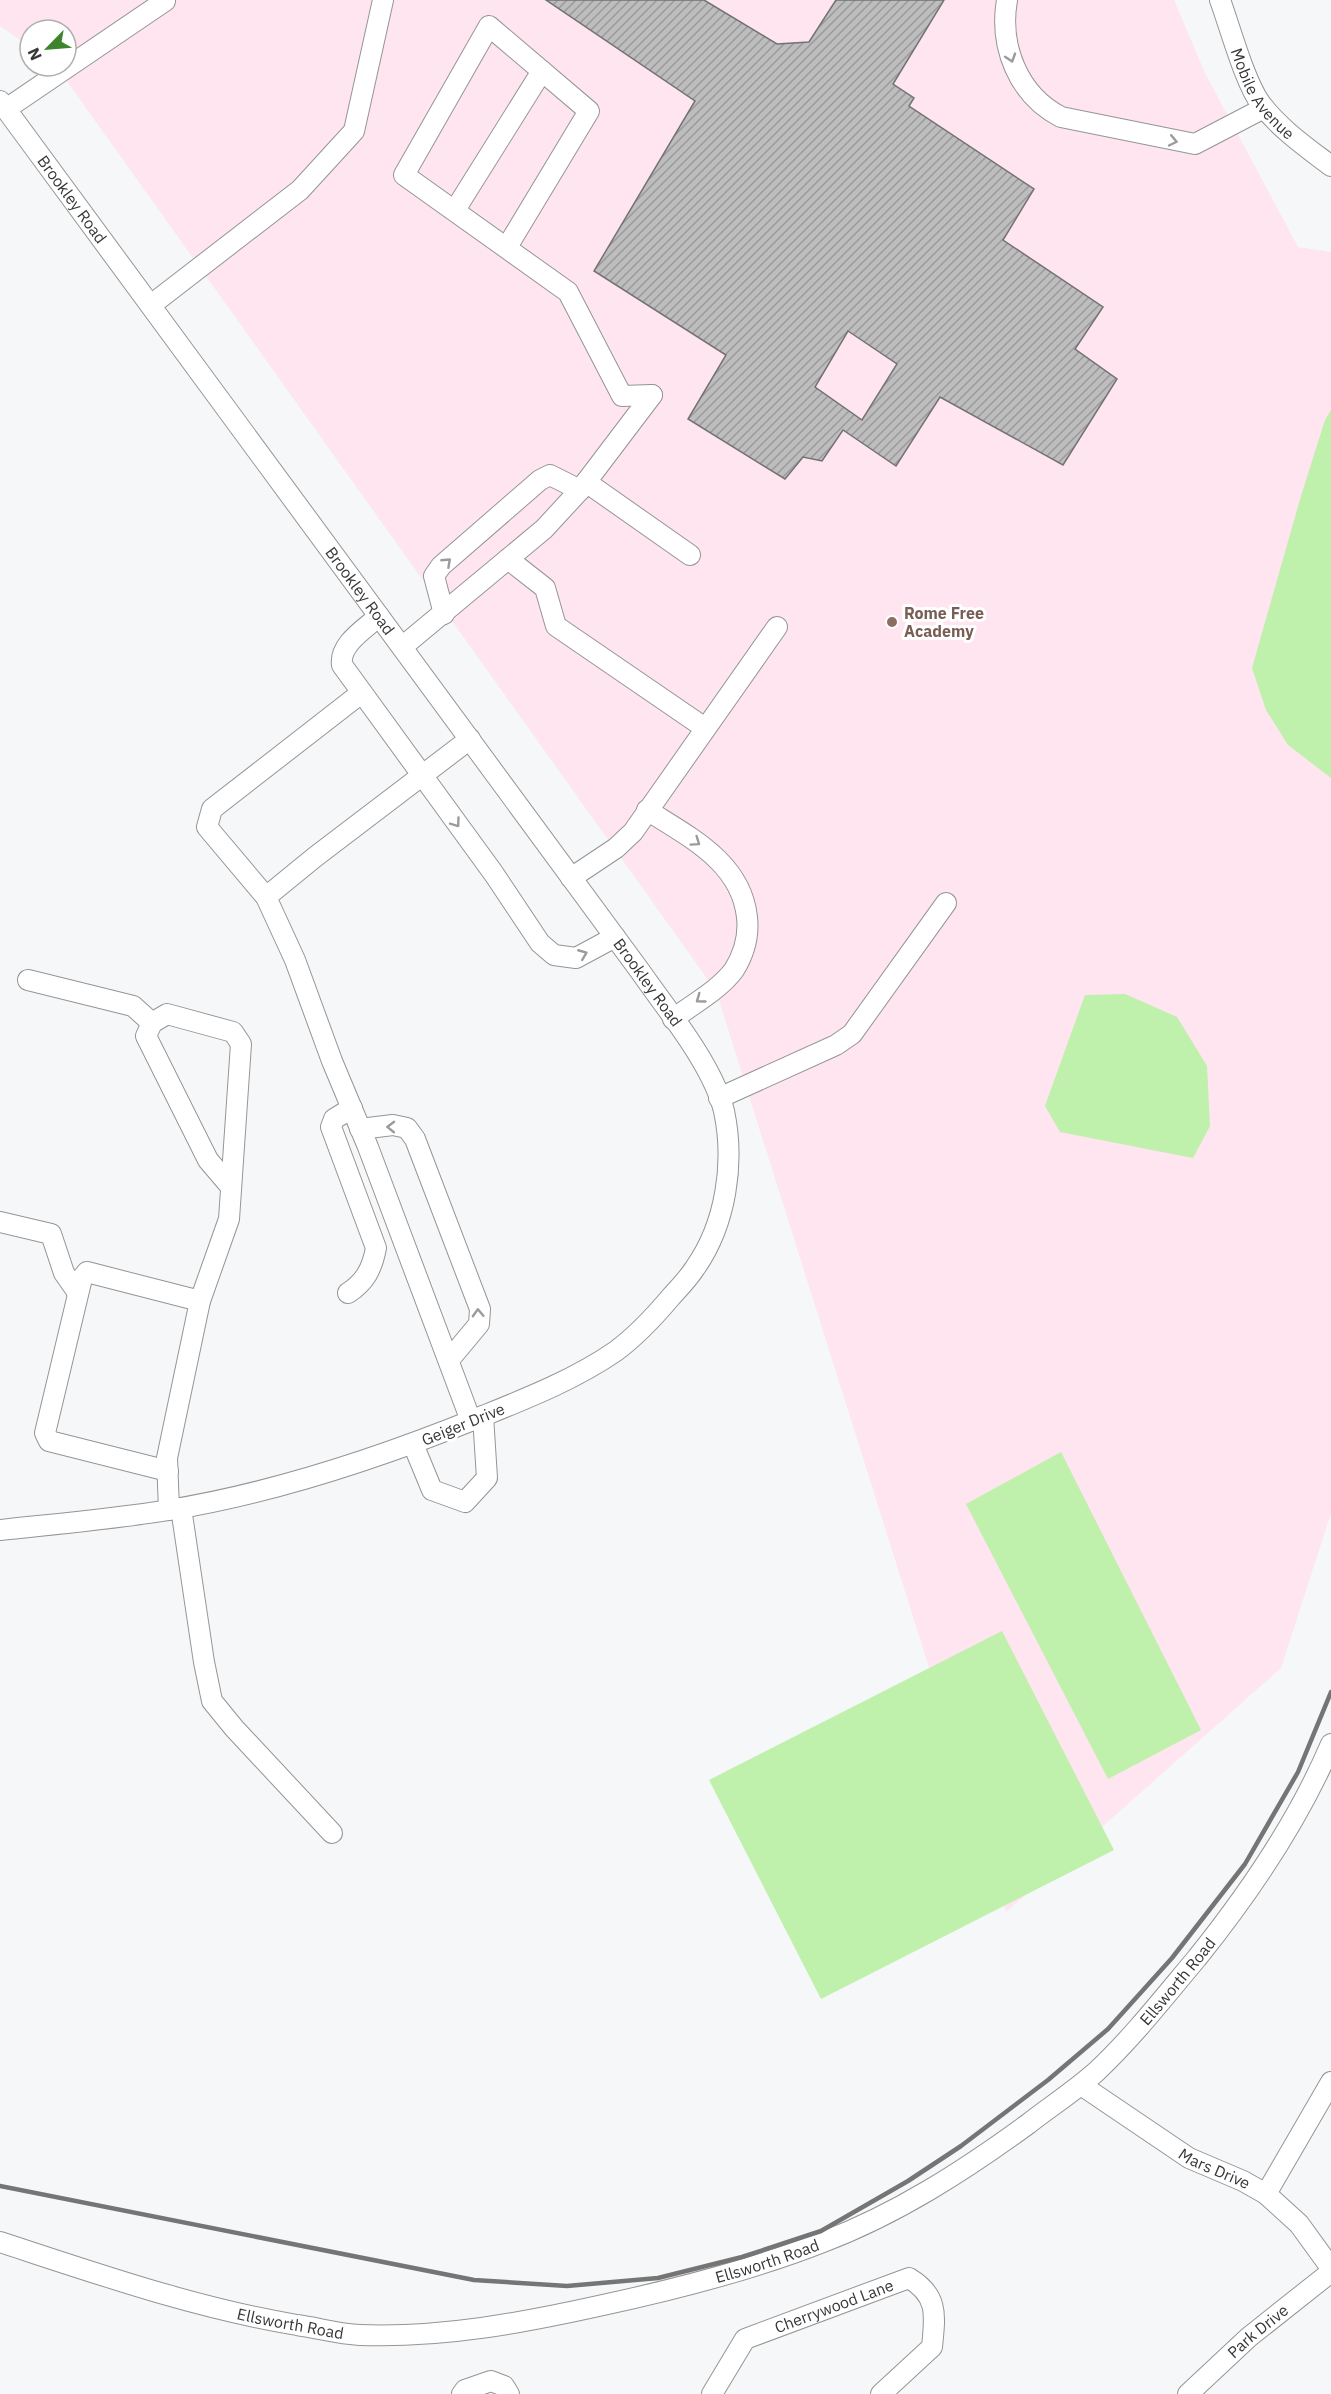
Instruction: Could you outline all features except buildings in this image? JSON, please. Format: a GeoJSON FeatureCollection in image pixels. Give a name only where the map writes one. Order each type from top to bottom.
{"type":"FeatureCollection","features":[{"type":"Feature","properties":{"kind":"street"},"geometry":{"type":"LineString","coordinates":[[151,305],[300,190],[354,131],[383,0]]}},
{"type":"Feature","properties":{"kind":"street"},"geometry":{"type":"LineString","coordinates":[[1006,0],[1005,35],[1014,67],[1034,98],[1050,112],[1061,117],[1195,144],[1264,108]]}},
{"type":"Feature","properties":{"kind":"street","name":"Mobile Avenue"},"geometry":{"type":"LineString","coordinates":[[1220,0],[1252,87],[1264,108],[1287,132],[1331,166]]}},
{"type":"Feature","properties":{"kind":"street"},"geometry":{"type":"LineString","coordinates":[[3,105],[165,1]]}},
{"type":"Feature","properties":{"kind":"street"},"geometry":{"type":"LineString","coordinates":[[402,647],[544,529],[583,486],[652,395],[622,396],[568,292],[404,175],[489,26],[589,111],[507,247]]}},
{"type":"Feature","properties":{"kind":"street"},"geometry":{"type":"LineString","coordinates":[[455,210],[542,71]]}},
{"type":"Feature","properties":{"kind":"street","name":"Brookley Road"},"geometry":{"type":"LineString","coordinates":[[3,105],[615,937],[697,1053],[717,1091]]}},
{"type":"Feature","properties":{"kind":"street"},"geometry":{"type":"LineString","coordinates":[[444,614],[434,576],[441,567],[540,480],[550,475],[583,486],[690,555]]}},
{"type":"Feature","properties":{"kind":"street"},"geometry":{"type":"LineString","coordinates":[[508,559],[545,588],[556,626],[705,728]]}},
{"type":"Feature","properties":{"kind":"street"},"geometry":{"type":"LineString","coordinates":[[379,616],[348,644],[340,656],[342,665],[360,694],[494,874],[540,943],[554,955],[576,958],[615,937]]}},
{"type":"Feature","properties":{"kind":"street"},"geometry":{"type":"LineString","coordinates":[[572,878],[616,848],[633,832],[777,627]]}},
{"type":"Feature","properties":{"kind":"street"},"geometry":{"type":"LineString","coordinates":[[360,694],[212,809],[207,827],[266,897],[295,960],[449,1360],[477,1418],[487,1478],[465,1502],[432,1490],[413,1444]]}},
{"type":"Feature","properties":{"kind":"street"},"geometry":{"type":"LineString","coordinates":[[266,897],[470,739]]}},
{"type":"Feature","properties":{"kind":"street"},"geometry":{"type":"LineString","coordinates":[[647,810],[699,843],[720,861],[735,878],[745,903],[748,928],[744,948],[734,969],[722,983],[673,1019]]}},
{"type":"Feature","properties":{"kind":"street"},"geometry":{"type":"LineString","coordinates":[[717,1091],[836,1045],[852,1034],[946,903]]}},
{"type":"Feature","properties":{"kind":"street"},"geometry":{"type":"LineString","coordinates":[[28,980],[133,1006],[152,1023]]}},
{"type":"Feature","properties":{"kind":"street"},"geometry":{"type":"LineString","coordinates":[[231,1187],[208,1160],[146,1036],[152,1023],[167,1014],[233,1032],[241,1044],[229,1219],[200,1301],[167,1458],[204,1662],[212,1701],[234,1728],[332,1833]]}},
{"type":"Feature","properties":{"kind":"street","name":"Geiger Drive"},"geometry":{"type":"LineString","coordinates":[[0,1530],[175,1509],[264,1489],[413,1444],[587,1370],[617,1350],[651,1321],[696,1268],[718,1223],[727,1189],[729,1142],[717,1091]]}},
{"type":"Feature","properties":{"kind":"street"},"geometry":{"type":"LineString","coordinates":[[348,1293],[361,1284],[374,1260],[376,1248],[331,1127],[334,1119],[352,1108]]}},
{"type":"Feature","properties":{"kind":"street"},"geometry":{"type":"LineString","coordinates":[[360,1129],[393,1125],[407,1128],[415,1139],[480,1309],[478,1324],[449,1360]]}},
{"type":"Feature","properties":{"kind":"street"},"geometry":{"type":"LineString","coordinates":[[0,1222],[51,1234],[64,1273],[78,1293]]}},
{"type":"Feature","properties":{"kind":"street"},"geometry":{"type":"LineString","coordinates":[[168,1471],[50,1442],[45,1433],[78,1293],[82,1278],[87,1272],[200,1301]]}},
{"type":"Feature","properties":{"kind":"street","name":"Ellsworth Road"},"geometry":{"type":"LineString","coordinates":[[0,2242],[187,2302],[248,2317],[357,2335],[447,2334],[530,2321],[672,2290],[757,2265],[826,2241],[923,2193],[990,2152],[1097,2071],[1153,2012],[1239,1905],[1280,1844],[1331,1744]]}},
{"type":"Feature","properties":{"kind":"street"},"geometry":{"type":"LineString","coordinates":[[1266,2194],[1331,2082]]}},
{"type":"Feature","properties":{"kind":"street","name":"Mars Drive"},"geometry":{"type":"LineString","coordinates":[[1081,2085],[1189,2158],[1243,2181],[1266,2194],[1299,2224],[1331,2270]]}},
{"type":"Feature","properties":{"kind":"street","name":"Park Drive"},"geometry":{"type":"LineString","coordinates":[[1188,2394],[1249,2337],[1331,2270]]}},
{"type":"Feature","properties":{"kind":"street","name":"Cherrywood Lane"},"geometry":{"type":"LineString","coordinates":[[712,2394],[745,2339],[909,2278],[924,2286],[936,2312],[932,2347],[881,2394]]}},
{"type":"Feature","properties":{"kind":"street"},"geometry":{"type":"LineString","coordinates":[[462,2394],[465,2390],[491,2381],[504,2386],[509,2394]]}},
{"type":"Feature","properties":{"kind":"shaded area","name":"Rome Free Academy"},"geometry":{"type":"Polygon","coordinates":[[[0,0],[1174,0],[1205,73],[1298,247],[1331,252],[1331,1513],[1281,1668],[1006,1912],[716,991],[65,78],[78,78],[78,18],[18,18],[18,39],[0,26],[0,0]]]}},
{"type":"Feature","properties":{"kind":"green space"},"geometry":{"type":"Polygon","coordinates":[[[1331,410],[1331,778],[1288,745],[1266,710],[1252,668],[1301,496],[1325,420],[1331,410]]]}},
{"type":"Feature","properties":{"kind":"green space"},"geometry":{"type":"Polygon","coordinates":[[[1125,994],[1177,1017],[1207,1066],[1210,1126],[1193,1158],[1060,1132],[1045,1106],[1085,995],[1125,994]]]}},
{"type":"Feature","properties":{"kind":"green space"},"geometry":{"type":"Polygon","coordinates":[[[1061,1452],[1201,1730],[1108,1779],[966,1504],[1061,1452]]]}},
{"type":"Feature","properties":{"kind":"green space"},"geometry":{"type":"Polygon","coordinates":[[[1002,1631],[1114,1850],[821,1999],[709,1780],[1002,1631]]]}},
{"type":"Feature","properties":{"kind":"railway"},"geometry":{"type":"LineString","coordinates":[[0,2186],[474,2280],[567,2286],[658,2278],[742,2257],[821,2231],[908,2181],[961,2146],[1048,2080],[1108,2029],[1172,1958],[1245,1864],[1298,1772],[1331,1692]]}},
{"type":"Feature","properties":{"kind":"place","name":"Rome Free Academy"},"geometry":{"type":"Point","coordinates":[892,622]}}]}
